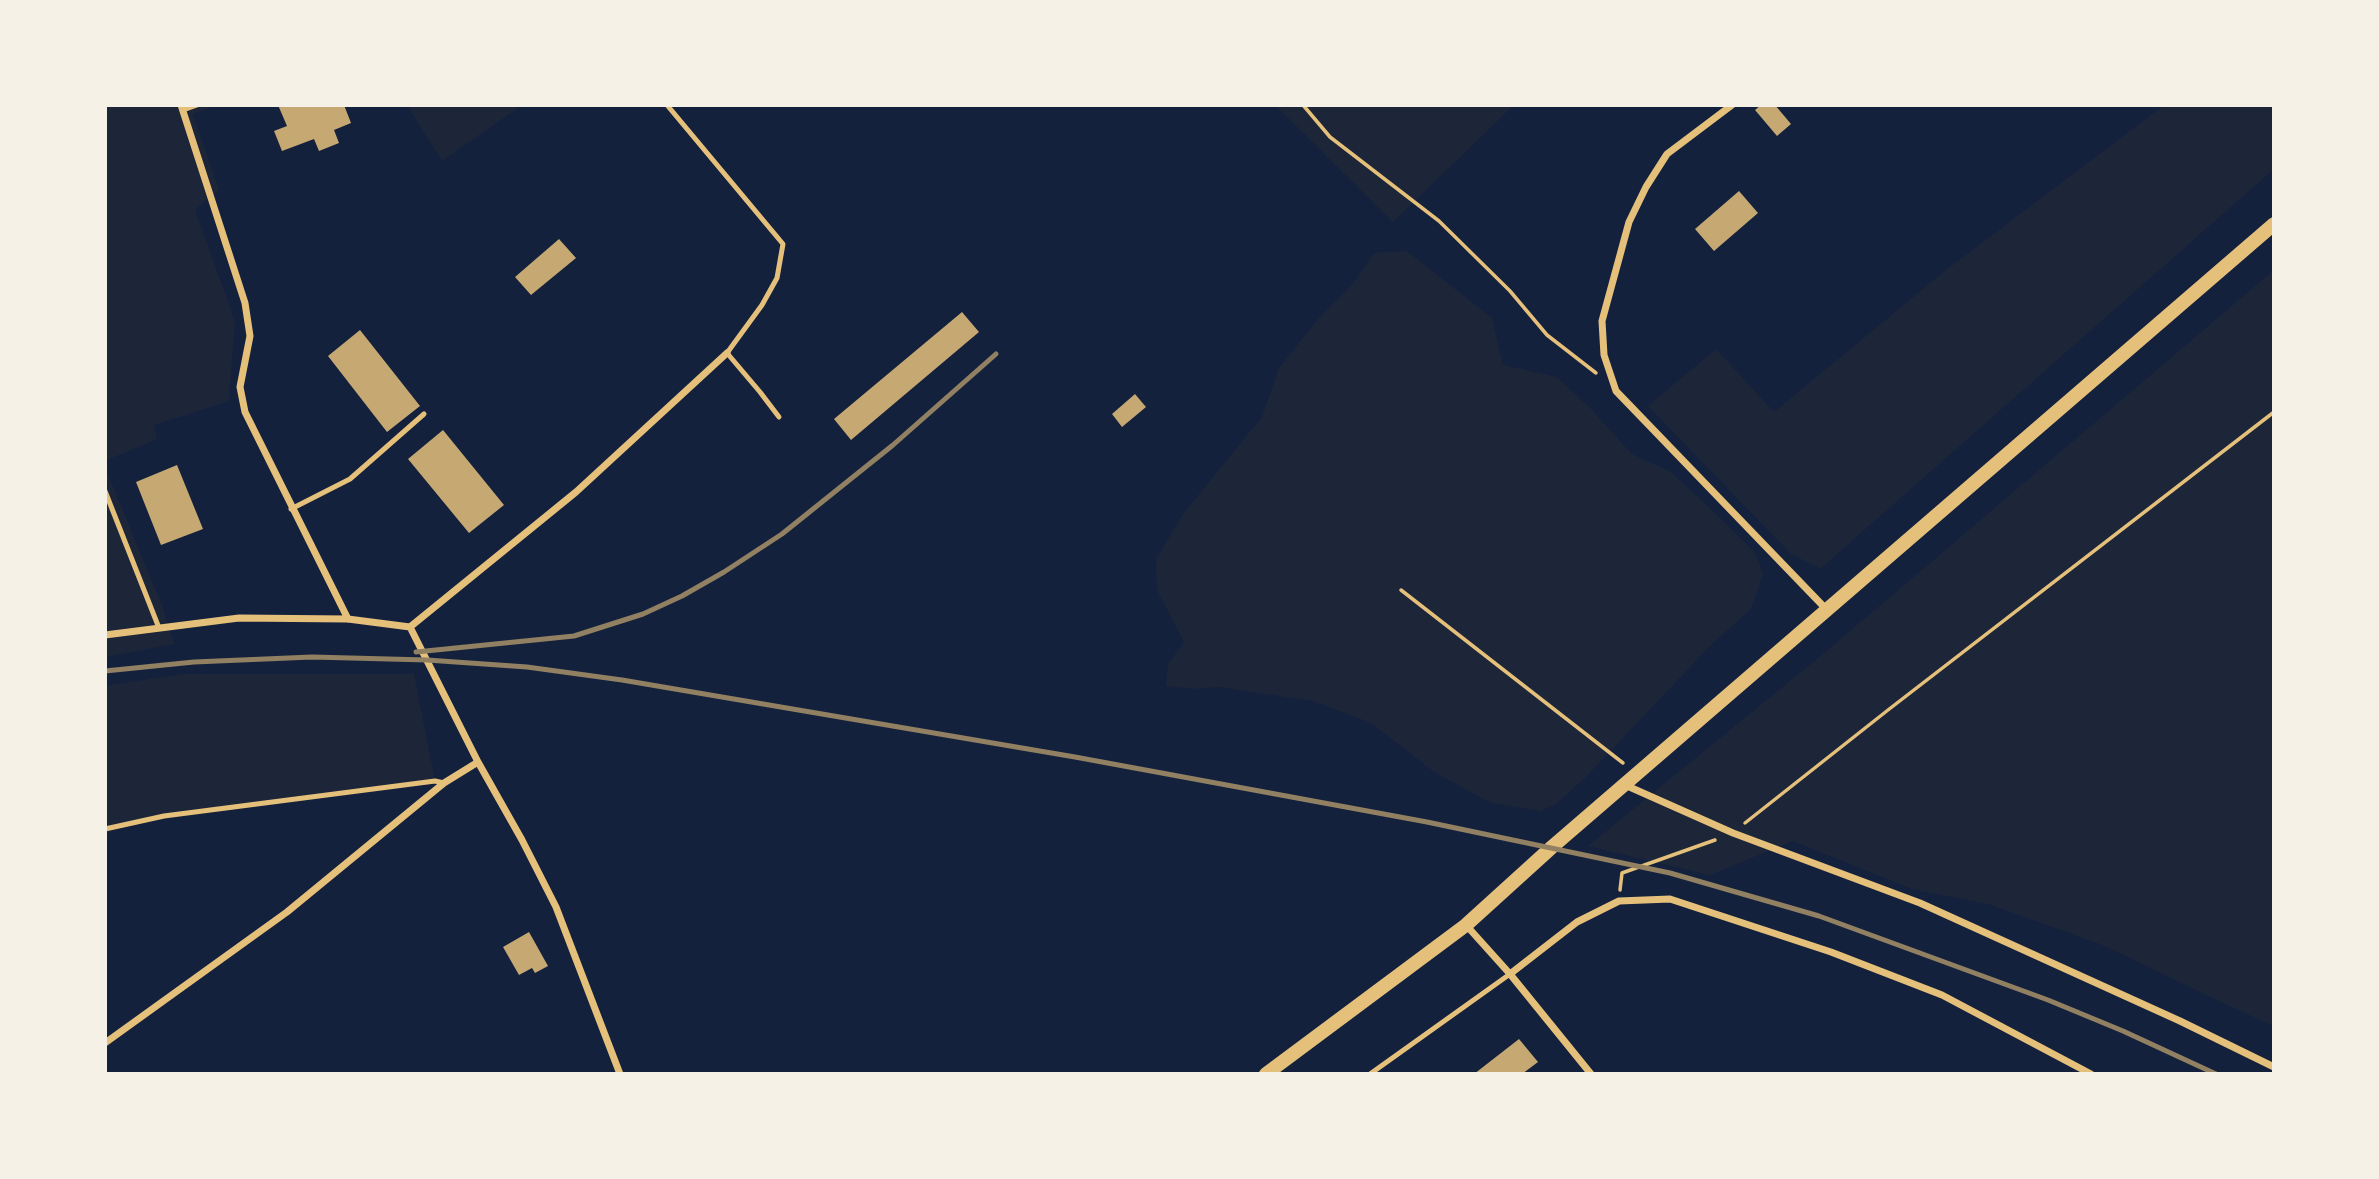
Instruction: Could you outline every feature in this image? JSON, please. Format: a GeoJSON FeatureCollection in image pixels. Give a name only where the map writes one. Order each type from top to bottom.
{"type":"FeatureCollection","features":[{"type":"Feature","properties":{"kind":"main road"},"geometry":{"type":"LineString","coordinates":[[1265,1074],[1466,925],[1552,847],[2274,224]]}},
{"type":"Feature","properties":{"kind":"street"},"geometry":{"type":"LineString","coordinates":[[1732,105],[1667,154],[1646,187],[1629,222],[1602,321],[1604,355],[1616,391],[1827,610]]}},
{"type":"Feature","properties":{"kind":"street"},"geometry":{"type":"LineString","coordinates":[[182,108],[245,303],[250,336],[240,387],[245,412],[348,619]]}},
{"type":"Feature","properties":{"kind":"street"},"geometry":{"type":"LineString","coordinates":[[105,635],[239,618],[348,619],[410,627],[576,492],[727,353]]}},
{"type":"Feature","properties":{"kind":"street"},"geometry":{"type":"LineString","coordinates":[[410,627],[478,762],[556,907],[620,1074]]}},
{"type":"Feature","properties":{"kind":"street"},"geometry":{"type":"LineString","coordinates":[[105,1043],[287,912],[444,783],[478,762]]}},
{"type":"Feature","properties":{"kind":"street"},"geometry":{"type":"LineString","coordinates":[[1625,785],[1733,833],[1920,904],[2180,1021],[2274,1067]]}},
{"type":"Feature","properties":{"kind":"street"},"geometry":{"type":"LineString","coordinates":[[1510,974],[1577,922],[1619,901],[1670,899],[1831,953],[1942,995],[2091,1074]]}},
{"type":"Feature","properties":{"kind":"street"},"geometry":{"type":"LineString","coordinates":[[1466,925],[1510,974],[1591,1074]]}},
{"type":"Feature","properties":{"kind":"lane"},"geometry":{"type":"LineString","coordinates":[[182,108],[197,105]]}},
{"type":"Feature","properties":{"kind":"lane"},"geometry":{"type":"LineString","coordinates":[[667,105],[783,244],[777,278],[762,305],[727,353],[761,391],[779,417]]}},
{"type":"Feature","properties":{"kind":"lane"},"geometry":{"type":"LineString","coordinates":[[291,509],[350,479],[424,414]]}},
{"type":"Feature","properties":{"kind":"lane"},"geometry":{"type":"LineString","coordinates":[[105,491],[159,628]]}},
{"type":"Feature","properties":{"kind":"lane"},"geometry":{"type":"LineString","coordinates":[[105,829],[164,816],[435,781],[444,783]]}},
{"type":"Feature","properties":{"kind":"lane"},"geometry":{"type":"LineString","coordinates":[[1370,1074],[1510,974]]}},
{"type":"Feature","properties":{"kind":"path"},"geometry":{"type":"LineString","coordinates":[[1303,105],[1330,137],[1439,220],[1510,291],[1547,335],[1616,391]]}},
{"type":"Feature","properties":{"kind":"path"},"geometry":{"type":"LineString","coordinates":[[1619,901],[1622,873],[1733,833],[2274,412]]}},
{"type":"Feature","properties":{"kind":"path"},"geometry":{"type":"LineString","coordinates":[[1401,590],[1637,774]]}},
{"type":"Feature","properties":{"kind":"shaded area"},"geometry":{"type":"Polygon","coordinates":[[[105,105],[217,105],[193,114],[219,190],[195,210],[235,321],[229,401],[154,425],[157,439],[105,461],[105,105]]]}},
{"type":"Feature","properties":{"kind":"shaded area"},"geometry":{"type":"Polygon","coordinates":[[[407,105],[522,105],[442,161],[407,105]]]}},
{"type":"Feature","properties":{"kind":"shaded area"},"geometry":{"type":"Polygon","coordinates":[[[1275,105],[1514,105],[1393,222],[1275,105]]]}},
{"type":"Feature","properties":{"kind":"shaded area"},"geometry":{"type":"Polygon","coordinates":[[[2164,105],[2274,105],[2274,169],[1820,569],[1791,554],[1648,406],[1716,349],[1774,412],[1941,274],[2164,105]]]}},
{"type":"Feature","properties":{"kind":"shaded area"},"geometry":{"type":"Polygon","coordinates":[[[1407,251],[1492,318],[1503,365],[1557,377],[1632,454],[1671,472],[1717,515],[1755,553],[1763,574],[1751,609],[1710,646],[1584,779],[1556,804],[1540,811],[1491,803],[1434,772],[1371,723],[1313,701],[1219,687],[1195,689],[1166,686],[1168,664],[1184,642],[1157,590],[1156,559],[1183,514],[1262,417],[1279,368],[1318,319],[1352,285],[1374,253],[1407,251]]]}},
{"type":"Feature","properties":{"kind":"shaded area"},"geometry":{"type":"Polygon","coordinates":[[[2274,270],[2274,1026],[2105,946],[1988,904],[1912,889],[1793,841],[1710,875],[1588,846],[1829,649],[2274,270]]]}},
{"type":"Feature","properties":{"kind":"shaded area"},"geometry":{"type":"Polygon","coordinates":[[[105,467],[163,608],[174,644],[105,657],[105,467]]]}},
{"type":"Feature","properties":{"kind":"shaded area"},"geometry":{"type":"Polygon","coordinates":[[[182,674],[414,674],[435,781],[180,814],[105,833],[105,686],[182,674]]]}},
{"type":"Feature","properties":{"kind":"building"},"geometry":{"type":"Polygon","coordinates":[[[278,105],[344,105],[351,123],[334,130],[339,143],[319,151],[314,139],[282,151],[274,131],[287,126],[278,105]]]}},
{"type":"Feature","properties":{"kind":"building"},"geometry":{"type":"Polygon","coordinates":[[[1761,105],[1775,105],[1791,124],[1777,136],[1755,110],[1761,105]]]}},
{"type":"Feature","properties":{"kind":"building"},"geometry":{"type":"Polygon","coordinates":[[[1739,191],[1758,213],[1714,251],[1695,229],[1739,191]]]}},
{"type":"Feature","properties":{"kind":"building"},"geometry":{"type":"Polygon","coordinates":[[[559,239],[576,258],[531,295],[515,277],[559,239]]]}},
{"type":"Feature","properties":{"kind":"building"},"geometry":{"type":"Polygon","coordinates":[[[962,312],[979,332],[851,440],[834,419],[962,312]]]}},
{"type":"Feature","properties":{"kind":"building"},"geometry":{"type":"Polygon","coordinates":[[[360,330],[420,406],[387,432],[328,356],[360,330]]]}},
{"type":"Feature","properties":{"kind":"building"},"geometry":{"type":"Polygon","coordinates":[[[1135,394],[1146,407],[1122,427],[1112,414],[1135,394]]]}},
{"type":"Feature","properties":{"kind":"building"},"geometry":{"type":"Polygon","coordinates":[[[443,430],[504,505],[469,533],[408,459],[443,430]]]}},
{"type":"Feature","properties":{"kind":"building"},"geometry":{"type":"Polygon","coordinates":[[[177,465],[203,529],[161,545],[136,482],[177,465]]]}},
{"type":"Feature","properties":{"kind":"building"},"geometry":{"type":"Polygon","coordinates":[[[529,932],[548,966],[535,973],[532,968],[519,975],[503,947],[529,932]]]}},
{"type":"Feature","properties":{"kind":"building"},"geometry":{"type":"Polygon","coordinates":[[[1519,1039],[1538,1062],[1522,1074],[1474,1074],[1519,1039]]]}},
{"type":"Feature","properties":{"kind":"railway"},"geometry":{"type":"LineString","coordinates":[[416,652],[574,636],[643,614],[682,596],[782,534],[893,445],[996,354]]}},
{"type":"Feature","properties":{"kind":"railway"},"geometry":{"type":"LineString","coordinates":[[105,671],[194,662],[312,657],[427,660],[527,667],[622,680],[1075,757],[1427,822],[1670,873],[1819,916],[2048,1000],[2216,1074]]}}]}
